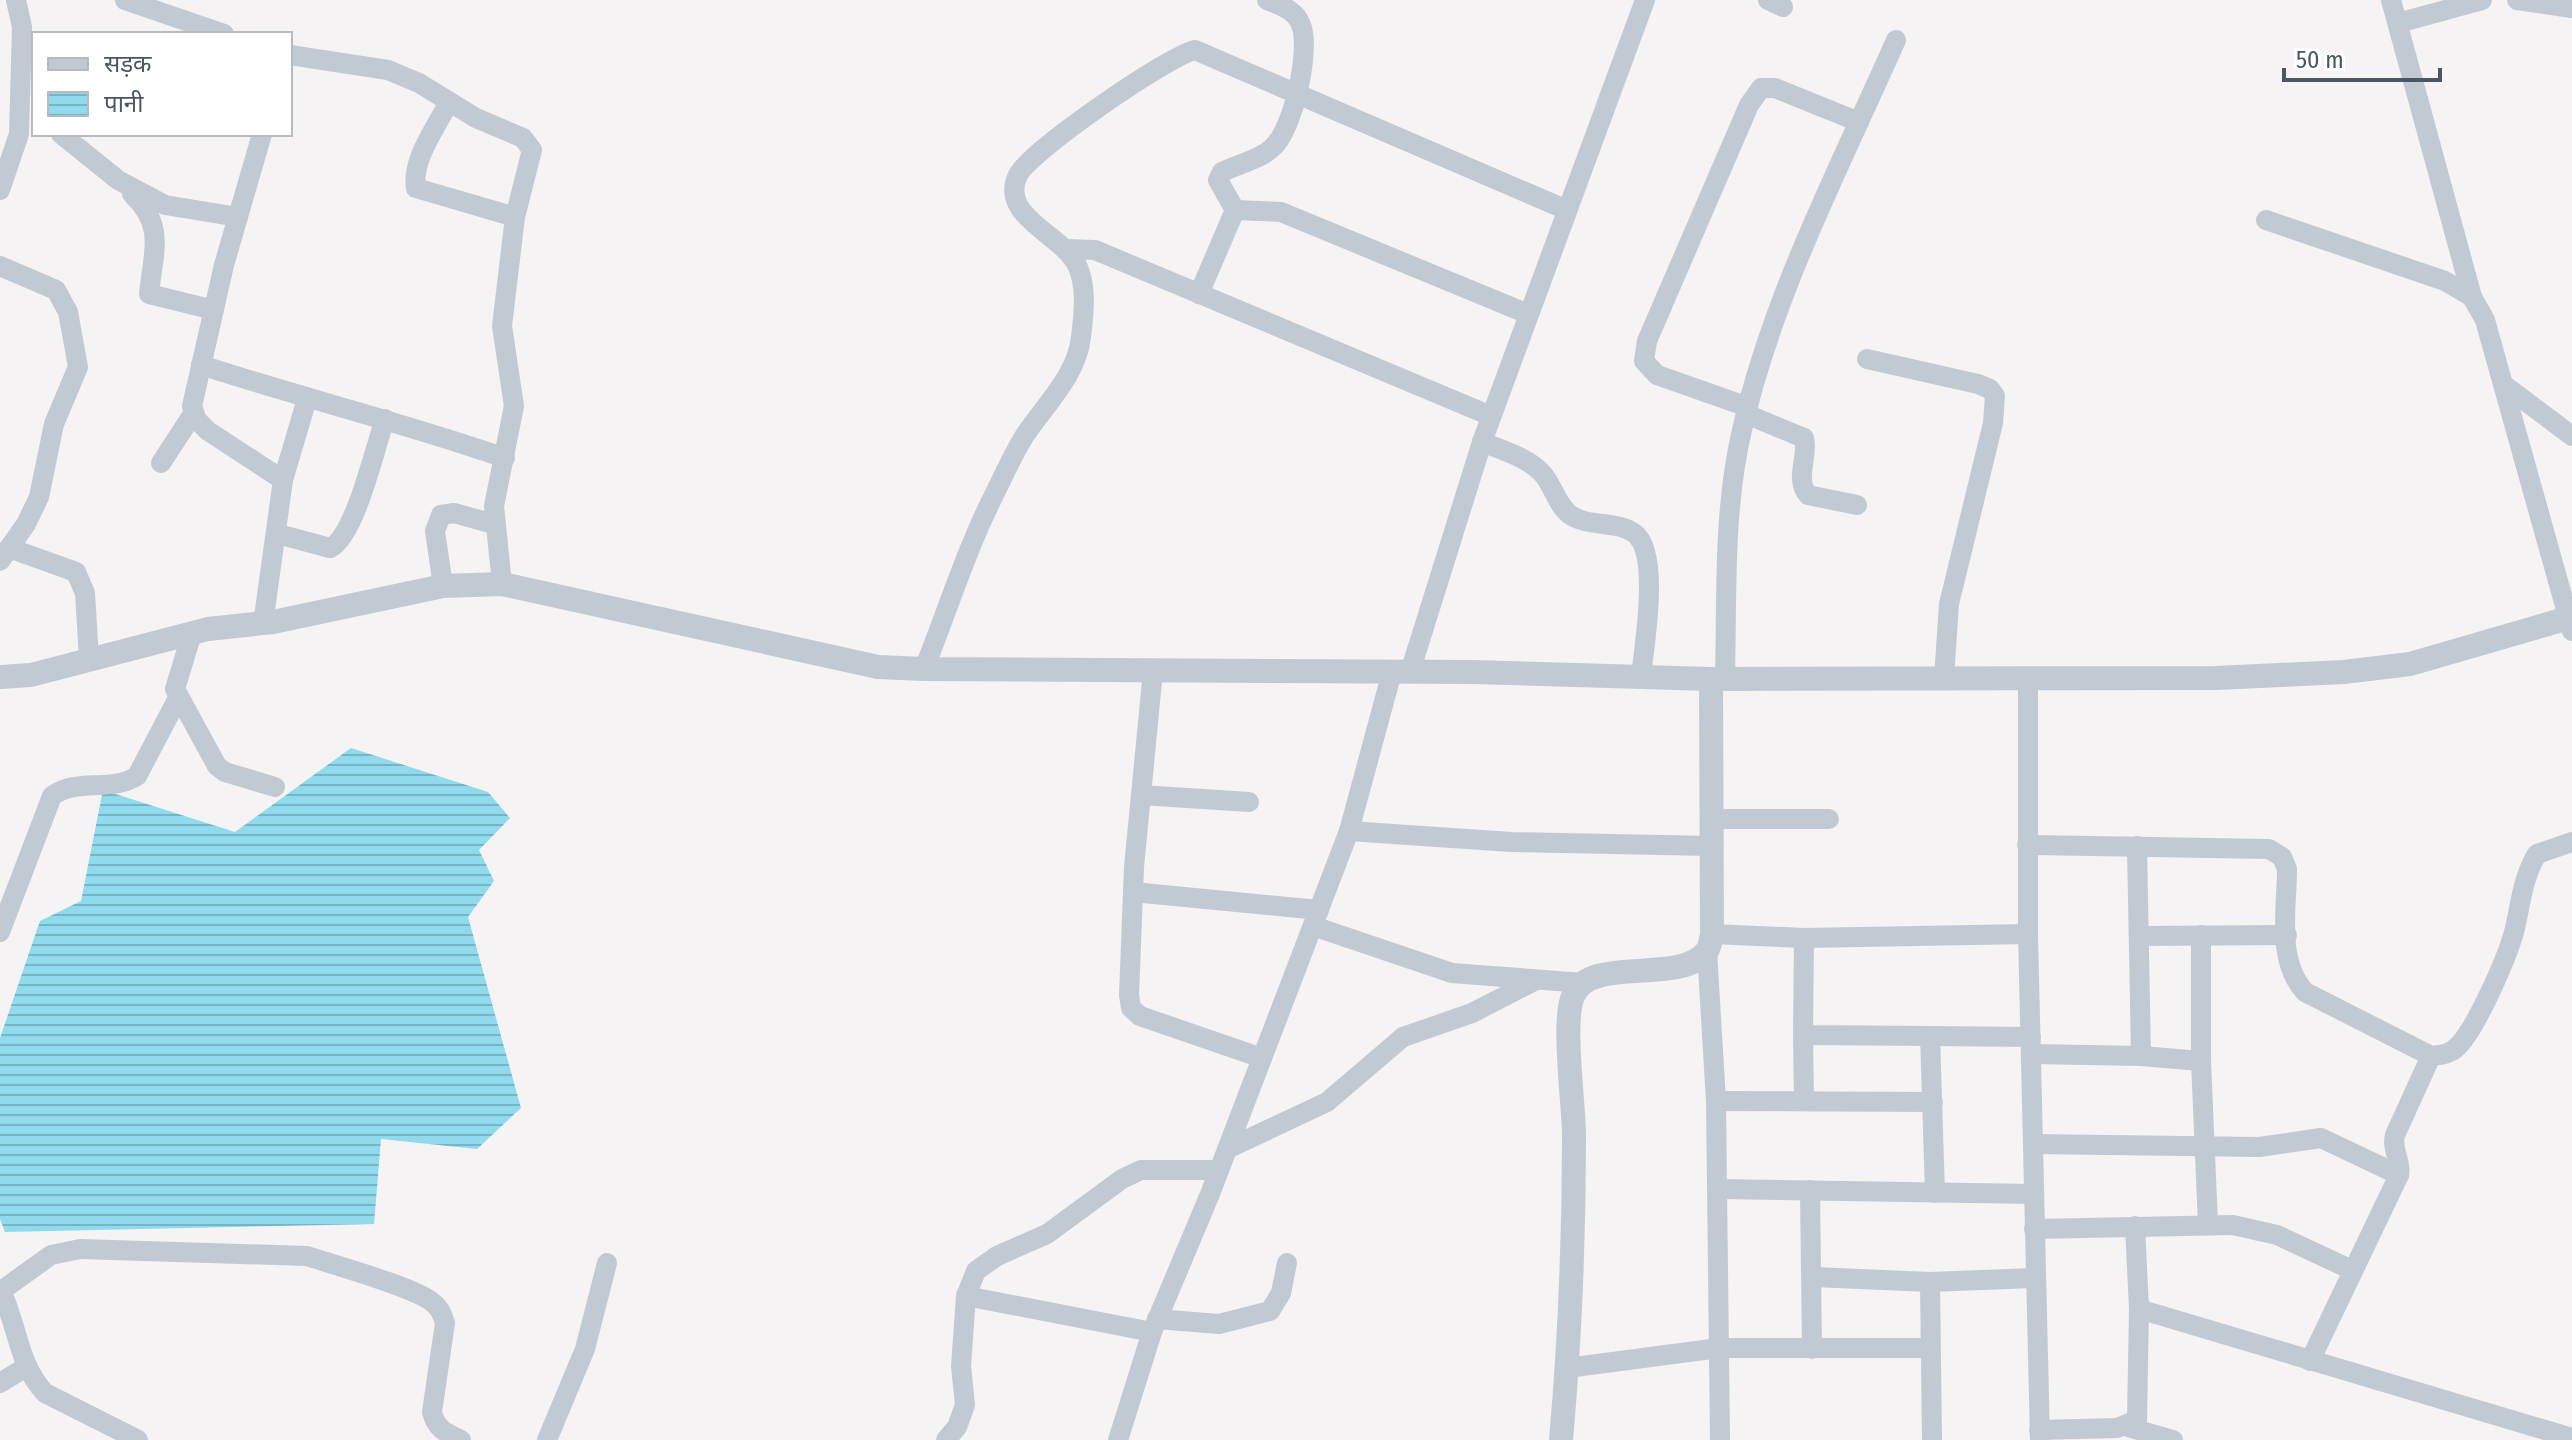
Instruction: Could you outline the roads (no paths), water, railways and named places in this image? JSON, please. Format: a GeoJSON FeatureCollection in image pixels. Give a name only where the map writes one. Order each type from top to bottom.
{"type":"FeatureCollection","features":[{"type":"Feature","properties":{"kind":"street"},"geometry":{"type":"LineString","coordinates":[[0,190],[27,114],[22,27],[16,0]]}},
{"type":"Feature","properties":{"kind":"street"},"geometry":{"type":"LineString","coordinates":[[125,0],[218,32]]}},
{"type":"Feature","properties":{"kind":"street"},"geometry":{"type":"LineString","coordinates":[[1235,210],[1218,180],[1222,172],[1274,148],[1290,120],[1297,94],[1303,34],[1294,5],[1267,0]]}},
{"type":"Feature","properties":{"kind":"street"},"geometry":{"type":"LineString","coordinates":[[1118,1440],[1155,1326],[1219,1170],[1349,831],[1491,416],[1645,0]]}},
{"type":"Feature","properties":{"kind":"street"},"geometry":{"type":"LineString","coordinates":[[0,677],[31,675],[192,633],[263,624],[443,586],[502,584],[878,667],[924,669],[1401,672],[1718,679],[2216,678],[2344,672],[2410,664],[2571,622],[2485,320],[2472,297],[2391,0]]}},
{"type":"Feature","properties":{"kind":"street"},"geometry":{"type":"LineString","coordinates":[[2398,23],[2482,0]]}},
{"type":"Feature","properties":{"kind":"street"},"geometry":{"type":"LineString","coordinates":[[2517,0],[2572,8]]}},
{"type":"Feature","properties":{"kind":"street"},"geometry":{"type":"LineString","coordinates":[[1720,1440],[1716,1101],[1710,942],[1718,679],[1728,558],[1747,411],[1761,359],[1794,273],[1896,40]]}},
{"type":"Feature","properties":{"kind":"street"},"geometry":{"type":"LineString","coordinates":[[924,669],[992,500],[1025,436],[1075,363],[1081,337],[1083,289],[1076,262],[1066,249],[1020,208],[1016,178],[1036,153],[1135,84],[1186,52],[1195,50],[1567,210]]}},
{"type":"Feature","properties":{"kind":"street"},"geometry":{"type":"LineString","coordinates":[[292,55],[388,70],[476,118],[529,142],[531,159],[515,217],[502,326],[514,406],[494,506],[502,584]]}},
{"type":"Feature","properties":{"kind":"street"},"geometry":{"type":"LineString","coordinates":[[1857,505],[1808,495],[1802,482],[1804,438],[1657,375],[1644,361],[1647,341],[1749,105],[1761,88],[1775,88],[1859,122]]}},
{"type":"Feature","properties":{"kind":"street"},"geometry":{"type":"LineString","coordinates":[[449,102],[421,156],[414,179],[416,188],[421,192],[515,217]]}},
{"type":"Feature","properties":{"kind":"street"},"geometry":{"type":"LineString","coordinates":[[63,136],[145,206],[155,225],[149,294],[214,310]]}},
{"type":"Feature","properties":{"kind":"street"},"geometry":{"type":"LineString","coordinates":[[161,463],[193,414],[214,310],[261,136]]}},
{"type":"Feature","properties":{"kind":"street"},"geometry":{"type":"LineString","coordinates":[[118,180],[165,205],[238,217]]}},
{"type":"Feature","properties":{"kind":"street"},"geometry":{"type":"LineString","coordinates":[[1235,210],[1281,212],[1528,314]]}},
{"type":"Feature","properties":{"kind":"street"},"geometry":{"type":"LineString","coordinates":[[1199,294],[1235,210]]}},
{"type":"Feature","properties":{"kind":"street"},"geometry":{"type":"LineString","coordinates":[[2266,220],[2445,281],[2472,297]]}},
{"type":"Feature","properties":{"kind":"street"},"geometry":{"type":"LineString","coordinates":[[1066,249],[1095,250],[1491,416]]}},
{"type":"Feature","properties":{"kind":"street"},"geometry":{"type":"LineString","coordinates":[[0,266],[56,290],[68,312],[78,367],[54,424],[39,497],[4,554],[76,572],[85,593],[89,659]]}},
{"type":"Feature","properties":{"kind":"street"},"geometry":{"type":"LineString","coordinates":[[1867,359],[1978,384],[1990,389],[1995,396],[1993,423],[1949,604],[1944,678]]}},
{"type":"Feature","properties":{"kind":"street"},"geometry":{"type":"LineString","coordinates":[[201,365],[505,458]]}},
{"type":"Feature","properties":{"kind":"street"},"geometry":{"type":"LineString","coordinates":[[2504,385],[2572,436]]}},
{"type":"Feature","properties":{"kind":"street"},"geometry":{"type":"LineString","coordinates":[[263,624],[278,534],[283,480],[307,399]]}},
{"type":"Feature","properties":{"kind":"street"},"geometry":{"type":"LineString","coordinates":[[193,414],[208,431],[283,480]]}},
{"type":"Feature","properties":{"kind":"street"},"geometry":{"type":"LineString","coordinates":[[278,534],[330,548],[337,545],[356,507],[385,419]]}},
{"type":"Feature","properties":{"kind":"street"},"geometry":{"type":"LineString","coordinates":[[1482,442],[1533,466],[1543,474],[1567,512],[1576,518],[1625,529],[1635,533],[1644,545],[1649,577],[1641,677]]}},
{"type":"Feature","properties":{"kind":"street"},"geometry":{"type":"LineString","coordinates":[[443,586],[435,531],[441,515],[454,513],[494,524]]}},
{"type":"Feature","properties":{"kind":"street"},"geometry":{"type":"LineString","coordinates":[[192,633],[177,680],[178,698],[217,766],[225,772],[275,787]]}},
{"type":"Feature","properties":{"kind":"street"},"geometry":{"type":"LineString","coordinates":[[1153,671],[1133,892],[1131,1008],[1140,1016],[1262,1058]]}},
{"type":"Feature","properties":{"kind":"street"},"geometry":{"type":"LineString","coordinates":[[2028,678],[2028,934],[2039,1435],[2128,1427],[2173,1440]]}},
{"type":"Feature","properties":{"kind":"street"},"geometry":{"type":"LineString","coordinates":[[0,932],[52,796],[60,789],[116,785],[137,776],[178,698]]}},
{"type":"Feature","properties":{"kind":"street"},"geometry":{"type":"LineString","coordinates":[[1141,795],[1249,802]]}},
{"type":"Feature","properties":{"kind":"street"},"geometry":{"type":"LineString","coordinates":[[1712,819],[1829,819]]}},
{"type":"Feature","properties":{"kind":"street"},"geometry":{"type":"LineString","coordinates":[[1349,831],[1511,842],[1712,846]]}},
{"type":"Feature","properties":{"kind":"street"},"geometry":{"type":"LineString","coordinates":[[2027,845],[2269,849],[2282,857],[2287,869],[2290,973],[2305,992],[2431,1056],[2445,1055],[2458,1047],[2468,1033],[2505,956],[2526,872],[2537,854],[2572,842]]}},
{"type":"Feature","properties":{"kind":"street"},"geometry":{"type":"LineString","coordinates":[[2137,846],[2141,1056]]}},
{"type":"Feature","properties":{"kind":"street"},"geometry":{"type":"LineString","coordinates":[[1133,892],[1316,918],[1432,968],[1584,983],[1602,976],[1687,965],[1710,942],[2028,934]]}},
{"type":"Feature","properties":{"kind":"street"},"geometry":{"type":"LineString","coordinates":[[2201,935],[2201,1061],[2208,1224]]}},
{"type":"Feature","properties":{"kind":"street"},"geometry":{"type":"LineString","coordinates":[[2139,936],[2287,935]]}},
{"type":"Feature","properties":{"kind":"street"},"geometry":{"type":"LineString","coordinates":[[1804,938],[1804,1101]]}},
{"type":"Feature","properties":{"kind":"street"},"geometry":{"type":"LineString","coordinates":[[1227,1149],[1327,1102],[1403,1037],[1472,1013],[1536,980]]}},
{"type":"Feature","properties":{"kind":"street"},"geometry":{"type":"LineString","coordinates":[[1561,1440],[1567,1368],[1574,1136],[1570,1017],[1573,995],[1584,983]]}},
{"type":"Feature","properties":{"kind":"street"},"geometry":{"type":"LineString","coordinates":[[1803,1035],[1930,1036],[2201,1061]]}},
{"type":"Feature","properties":{"kind":"street"},"geometry":{"type":"LineString","coordinates":[[1930,1036],[1935,1193]]}},
{"type":"Feature","properties":{"kind":"street"},"geometry":{"type":"LineString","coordinates":[[2310,1361],[2399,1175],[2400,1162],[2393,1149],[2395,1135],[2431,1056]]}},
{"type":"Feature","properties":{"kind":"street"},"geometry":{"type":"LineString","coordinates":[[1716,1101],[1933,1102]]}},
{"type":"Feature","properties":{"kind":"street"},"geometry":{"type":"LineString","coordinates":[[2033,1144],[2267,1147],[2321,1138],[2399,1175]]}},
{"type":"Feature","properties":{"kind":"street"},"geometry":{"type":"LineString","coordinates":[[946,1440],[957,1427],[965,1405],[961,1366],[966,1296],[976,1271],[986,1262],[1047,1234],[1122,1179],[1141,1170],[1219,1170]]}},
{"type":"Feature","properties":{"kind":"street"},"geometry":{"type":"LineString","coordinates":[[1717,1189],[2034,1194]]}},
{"type":"Feature","properties":{"kind":"street"},"geometry":{"type":"LineString","coordinates":[[1810,1190],[1814,1277],[1812,1349]]}},
{"type":"Feature","properties":{"kind":"street"},"geometry":{"type":"LineString","coordinates":[[2034,1229],[2208,1224],[2254,1229],[2277,1235],[2352,1270]]}},
{"type":"Feature","properties":{"kind":"street"},"geometry":{"type":"LineString","coordinates":[[2128,1427],[2137,1420],[2138,1413],[2139,1309],[2135,1226]]}},
{"type":"Feature","properties":{"kind":"street"},"geometry":{"type":"LineString","coordinates":[[138,1440],[45,1393],[26,1367],[0,1290],[51,1255],[80,1249],[307,1256],[423,1297],[442,1312],[445,1323],[432,1412],[435,1423],[443,1431],[461,1440]]}},
{"type":"Feature","properties":{"kind":"street"},"geometry":{"type":"LineString","coordinates":[[547,1440],[585,1349],[607,1263]]}},
{"type":"Feature","properties":{"kind":"street"},"geometry":{"type":"LineString","coordinates":[[966,1296],[1155,1326],[1219,1324],[1270,1311],[1281,1293],[1287,1263]]}},
{"type":"Feature","properties":{"kind":"street"},"geometry":{"type":"LineString","coordinates":[[1814,1277],[1930,1282],[2034,1278]]}},
{"type":"Feature","properties":{"kind":"street"},"geometry":{"type":"LineString","coordinates":[[1930,1282],[1932,1440]]}},
{"type":"Feature","properties":{"kind":"street"},"geometry":{"type":"LineString","coordinates":[[2139,1309],[2572,1438]]}},
{"type":"Feature","properties":{"kind":"street"},"geometry":{"type":"LineString","coordinates":[[1567,1368],[1719,1348],[1930,1348]]}},
{"type":"Feature","properties":{"kind":"street"},"geometry":{"type":"LineString","coordinates":[[0,1383],[26,1367]]}},
{"type":"Feature","properties":{"kind":"water"},"geometry":{"type":"Polygon","coordinates":[[[351,748],[488,792],[510,818],[479,850],[494,881],[468,917],[521,1108],[477,1149],[381,1139],[374,1224],[5,1232],[0,1219],[0,1038],[40,921],[81,901],[103,790],[235,832],[351,748]]]}}]}
